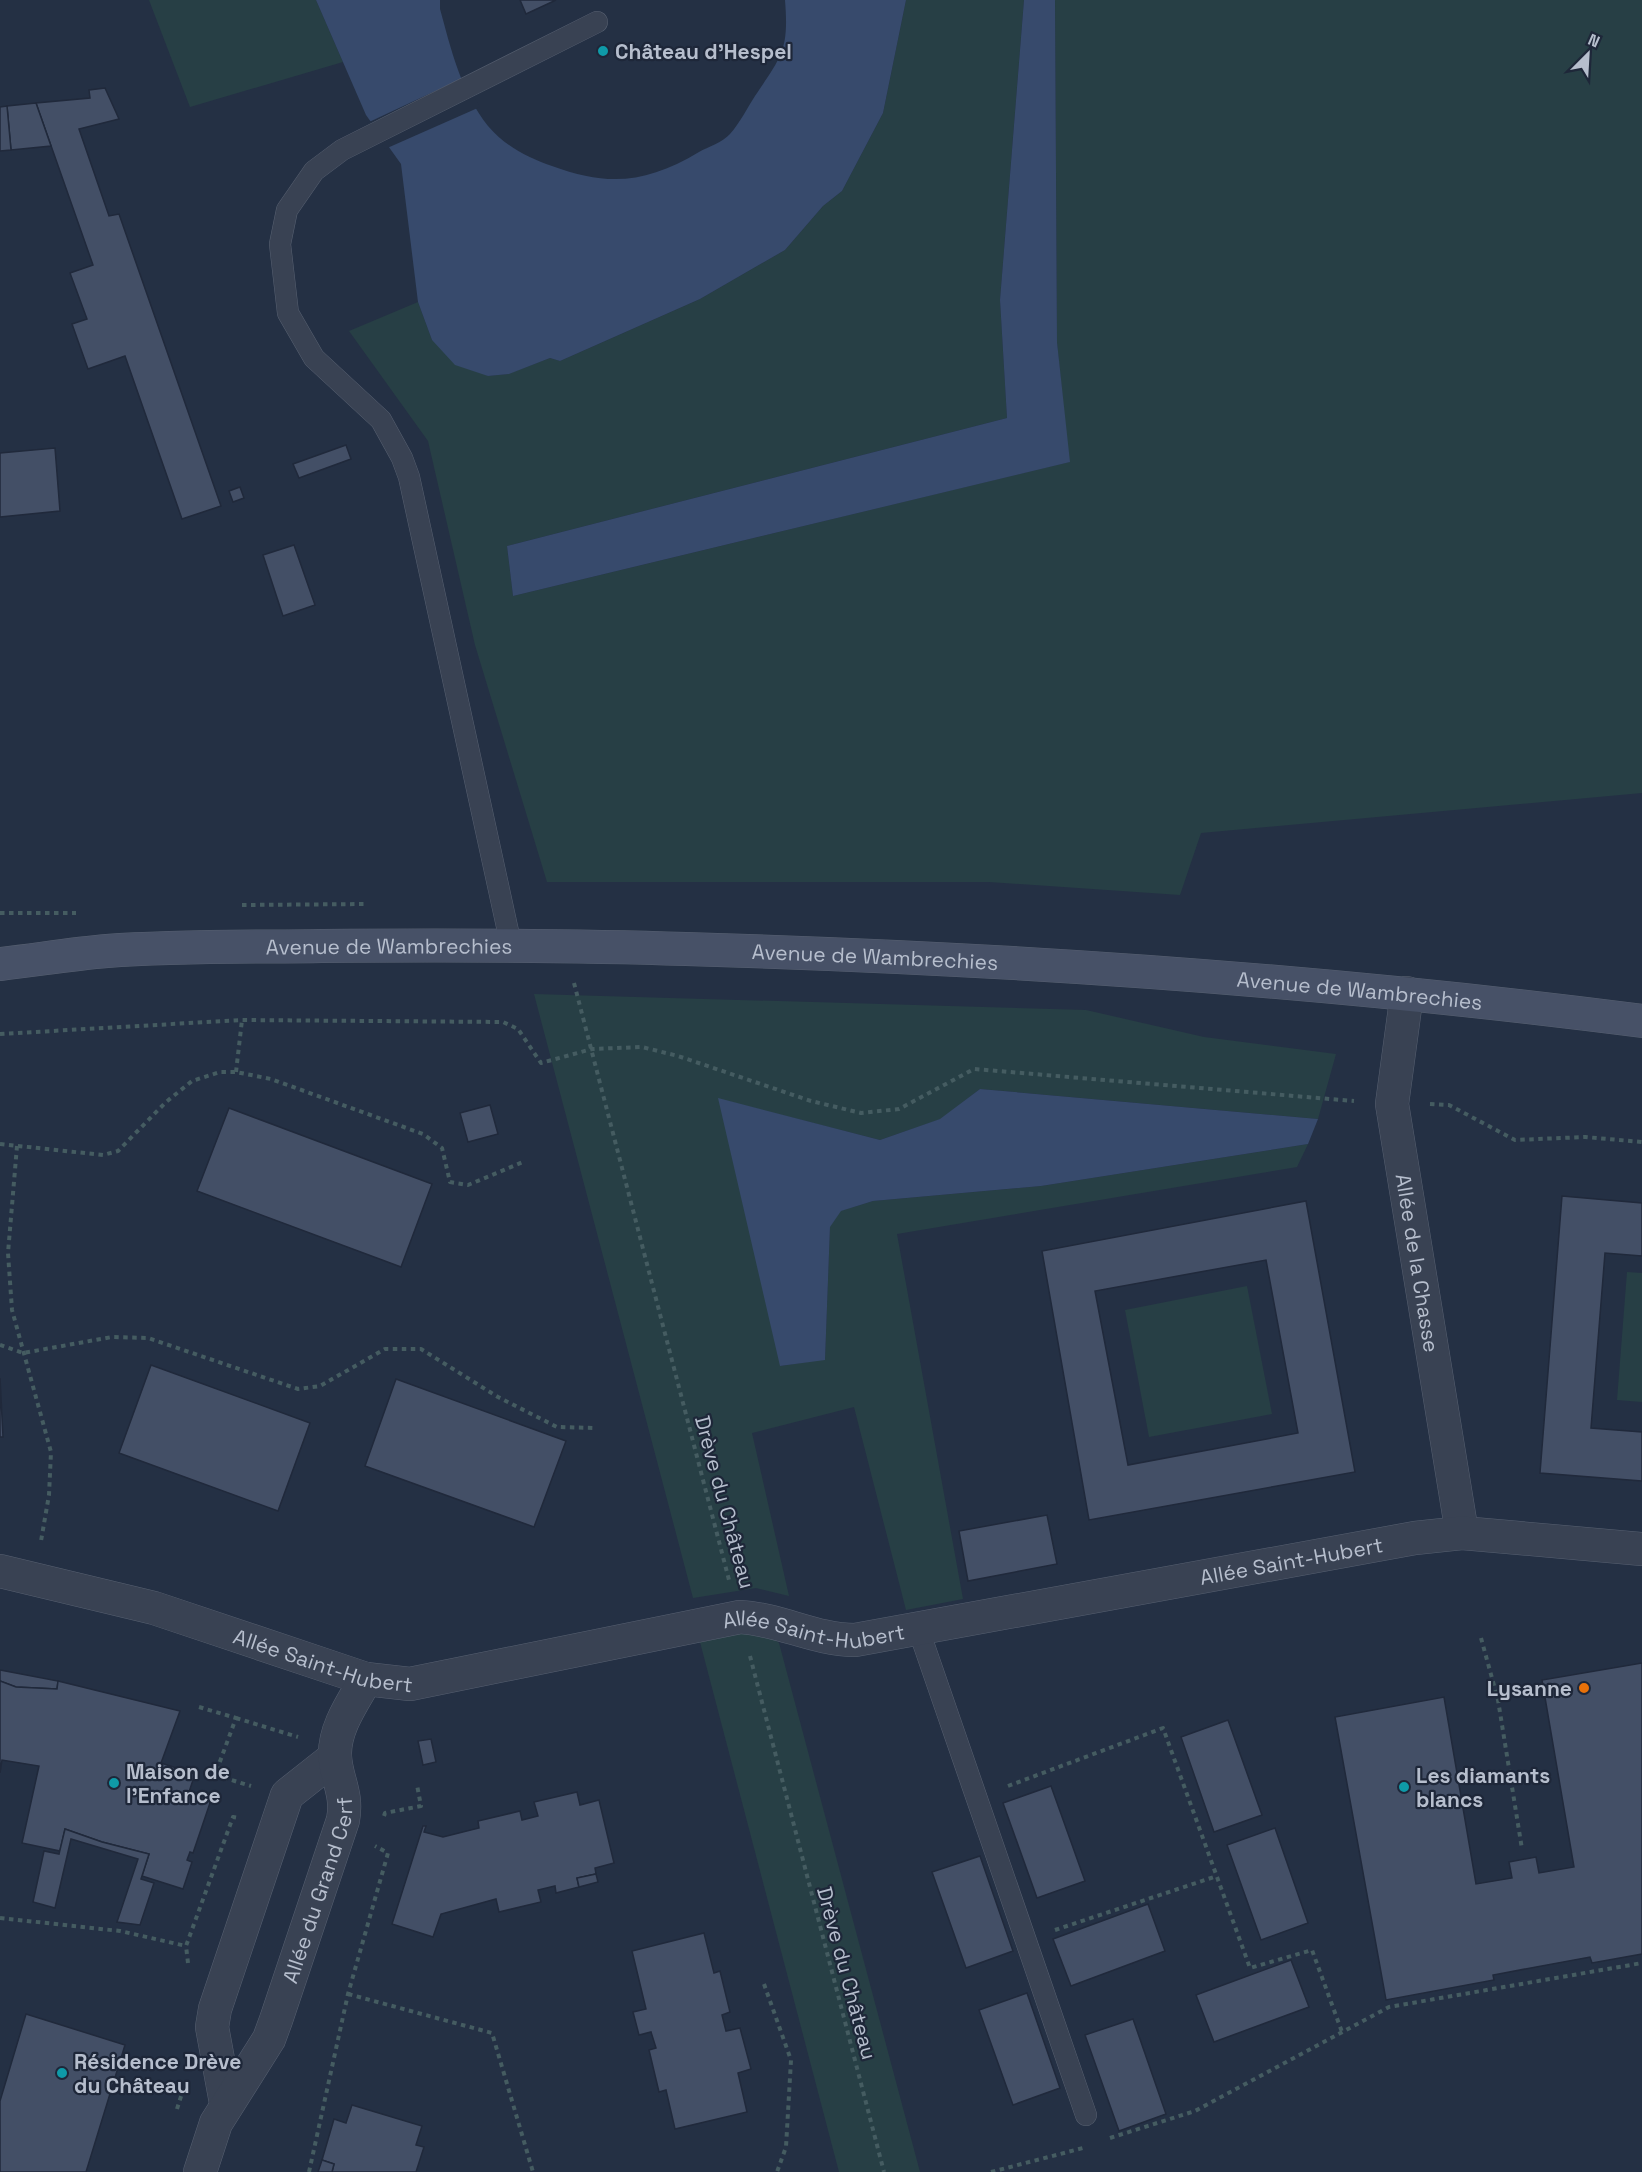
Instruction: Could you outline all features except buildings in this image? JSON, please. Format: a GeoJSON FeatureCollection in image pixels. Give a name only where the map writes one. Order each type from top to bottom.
{"type":"FeatureCollection","features":[{"type":"Feature","properties":{"kind":"main road","name":"Avenue de Wambrechies"},"geometry":{"type":"LineString","coordinates":[[0,946],[106,951],[231,947],[511,945],[766,951],[1004,961],[1407,993],[1642,1021]]}},
{"type":"Feature","properties":{"kind":"main road","name":"Avenue de Wambrechies"},"geometry":{"type":"LineString","coordinates":[[0,964],[106,951]]}},
{"type":"Feature","properties":{"kind":"street","name":"Allée de la Chasse"},"geometry":{"type":"LineString","coordinates":[[1407,993],[1392,1104],[1462,1533]]}},
{"type":"Feature","properties":{"kind":"street","name":"Allée Saint-Hubert"},"geometry":{"type":"LineString","coordinates":[[0,1570],[154,1608],[366,1679],[410,1684],[740,1617],[785,1624],[835,1640],[855,1640],[1415,1538],[1462,1533],[1642,1549]]}},
{"type":"Feature","properties":{"kind":"street"},"geometry":{"type":"LineString","coordinates":[[335,1757],[341,1724],[366,1679]]}},
{"type":"Feature","properties":{"kind":"street","name":"Allée du Grand Cerf"},"geometry":{"type":"LineString","coordinates":[[200,2172],[216,2123],[226,2103],[269,2039],[343,1820],[344,1792],[335,1757],[287,1795],[215,2009],[212,2027],[226,2103]]}},
{"type":"Feature","properties":{"kind":"lane"},"geometry":{"type":"LineString","coordinates":[[511,945],[409,477],[402,458],[381,420],[314,358],[288,313],[280,244],[287,210],[314,171],[342,150],[597,22]]}},
{"type":"Feature","properties":{"kind":"lane"},"geometry":{"type":"LineString","coordinates":[[918,1628],[1086,2115]]}},
{"type":"Feature","properties":{"kind":"path","name":"Drève du Château"},"geometry":{"type":"LineString","coordinates":[[585,980],[573,980],[884,2172]]}},
{"type":"Feature","properties":{"kind":"path"},"geometry":{"type":"LineString","coordinates":[[236,1072],[242,1020]]}},
{"type":"Feature","properties":{"kind":"path"},"geometry":{"type":"LineString","coordinates":[[0,1034],[242,1020],[503,1022],[518,1029],[541,1063],[592,1049],[642,1047],[678,1056],[811,1101],[861,1113],[899,1109],[974,1069],[1392,1104],[1449,1105],[1515,1140],[1585,1137],[1642,1142]]}},
{"type":"Feature","properties":{"kind":"path"},"geometry":{"type":"LineString","coordinates":[[0,1144],[103,1155],[118,1151],[166,1102],[192,1081],[219,1072],[236,1072],[271,1079],[423,1134],[442,1149],[450,1182],[468,1185],[523,1162]]}},
{"type":"Feature","properties":{"kind":"path"},"geometry":{"type":"LineString","coordinates":[[17,1146],[8,1253],[12,1310],[51,1452],[49,1495],[38,1546]]}},
{"type":"Feature","properties":{"kind":"path"},"geometry":{"type":"LineString","coordinates":[[0,1345],[23,1353],[112,1336],[148,1338],[298,1389],[320,1386],[385,1349],[421,1349],[498,1397],[557,1427],[594,1428]]}},
{"type":"Feature","properties":{"kind":"path"},"geometry":{"type":"LineString","coordinates":[[1481,1638],[1498,1700],[1522,1849]]}},
{"type":"Feature","properties":{"kind":"path"},"geometry":{"type":"LineString","coordinates":[[199,1707],[236,1718],[215,1775],[253,1787]]}},
{"type":"Feature","properties":{"kind":"path"},"geometry":{"type":"LineString","coordinates":[[975,1798],[1164,1728],[1250,1968],[1312,1950],[1342,2032]]}},
{"type":"Feature","properties":{"kind":"path"},"geometry":{"type":"LineString","coordinates":[[382,1824],[385,1812],[421,1806],[417,1785]]}},
{"type":"Feature","properties":{"kind":"path"},"geometry":{"type":"LineString","coordinates":[[0,1918],[120,1931],[186,1946],[233,1817],[240,1818],[246,1811]]}},
{"type":"Feature","properties":{"kind":"path"},"geometry":{"type":"LineString","coordinates":[[309,2172],[348,1994],[388,1853],[375,1846],[378,1835]]}},
{"type":"Feature","properties":{"kind":"path"},"geometry":{"type":"LineString","coordinates":[[1025,1940],[1217,1876]]}},
{"type":"Feature","properties":{"kind":"path"},"geometry":{"type":"LineString","coordinates":[[1107,2139],[1195,2111],[1389,2007],[1642,1963]]}},
{"type":"Feature","properties":{"kind":"path"},"geometry":{"type":"LineString","coordinates":[[764,1984],[791,2060],[786,2147],[777,2172]]}},
{"type":"Feature","properties":{"kind":"path"},"geometry":{"type":"LineString","coordinates":[[348,1994],[492,2033],[532,2172]]}},
{"type":"Feature","properties":{"kind":"path"},"geometry":{"type":"LineString","coordinates":[[991,2172],[1088,2146]]}},
{"type":"Feature","properties":{"kind":"green space"},"geometry":{"type":"Polygon","coordinates":[[[149,0],[316,0],[343,62],[190,107],[149,0]]]}},
{"type":"Feature","properties":{"kind":"green space"},"geometry":{"type":"Polygon","coordinates":[[[906,0],[1024,0],[1000,300],[1007,418],[507,546],[513,596],[1069,462],[1057,342],[1055,0],[1642,0],[1642,793],[1201,833],[1180,895],[989,882],[547,882],[475,645],[428,441],[349,331],[418,302],[432,340],[488,376],[508,374],[550,358],[560,361],[700,299],[785,250],[823,206],[842,191],[883,113],[906,0]]]}},
{"type":"Feature","properties":{"kind":"green space"},"geometry":{"type":"Polygon","coordinates":[[[534,994],[1086,1010],[1204,1037],[1336,1054],[1318,1119],[980,1089],[941,1119],[880,1140],[719,1099],[781,1366],[825,1359],[830,1226],[840,1211],[873,1201],[1041,1186],[1308,1144],[1297,1167],[897,1234],[963,1599],[906,1610],[854,1407],[752,1433],[789,1596],[756,1588],[693,1598],[534,994]]]}},
{"type":"Feature","properties":{"kind":"green space"},"geometry":{"type":"Polygon","coordinates":[[[1627,1272],[1642,1273],[1642,1402],[1617,1400],[1627,1272]]]}},
{"type":"Feature","properties":{"kind":"green space"},"geometry":{"type":"Polygon","coordinates":[[[1247,1286],[1272,1414],[1149,1437],[1125,1310],[1247,1286]]]}},
{"type":"Feature","properties":{"kind":"green space"},"geometry":{"type":"Polygon","coordinates":[[[760,1629],[779,1643],[920,2172],[839,2172],[700,1642],[760,1629]]]}},
{"type":"Feature","properties":{"kind":"water"},"geometry":{"type":"Polygon","coordinates":[[[316,0],[440,0],[440,9],[448,39],[464,85],[479,113],[502,140],[543,163],[573,173],[610,179],[627,179],[662,170],[719,142],[730,134],[782,52],[786,30],[785,0],[906,0],[883,113],[842,191],[823,206],[785,250],[700,299],[560,361],[550,358],[509,374],[488,376],[455,365],[432,340],[418,302],[401,164],[366,115],[316,0]]]}},
{"type":"Feature","properties":{"kind":"water"},"geometry":{"type":"Polygon","coordinates":[[[1024,0],[1055,0],[1057,342],[1070,462],[513,596],[507,546],[1007,418],[1000,300],[1024,0]]]}},
{"type":"Feature","properties":{"kind":"water"},"geometry":{"type":"Polygon","coordinates":[[[980,1089],[1318,1119],[1308,1144],[1041,1186],[873,1201],[841,1211],[830,1227],[825,1360],[780,1366],[718,1098],[880,1140],[940,1119],[980,1089]]]}},
{"type":"Feature","properties":{"kind":"pier"},"geometry":{"type":"Polygon","coordinates":[[[463,78],[480,107],[385,149],[367,123],[463,78]]]}},
{"type":"Feature","properties":{"kind":"place","name":"Château d'Hespel"},"geometry":{"type":"Point","coordinates":[603,51]}},
{"type":"Feature","properties":{"kind":"place","name":"Lysanne"},"geometry":{"type":"Point","coordinates":[1584,1688]}},
{"type":"Feature","properties":{"kind":"place","name":"Maison de l'Enfance"},"geometry":{"type":"Point","coordinates":[114,1783]}},
{"type":"Feature","properties":{"kind":"place","name":"Les diamants blancs"},"geometry":{"type":"Point","coordinates":[1404,1787]}},
{"type":"Feature","properties":{"kind":"place","name":"Résidence Drève du Château"},"geometry":{"type":"Point","coordinates":[62,2073]}}]}
